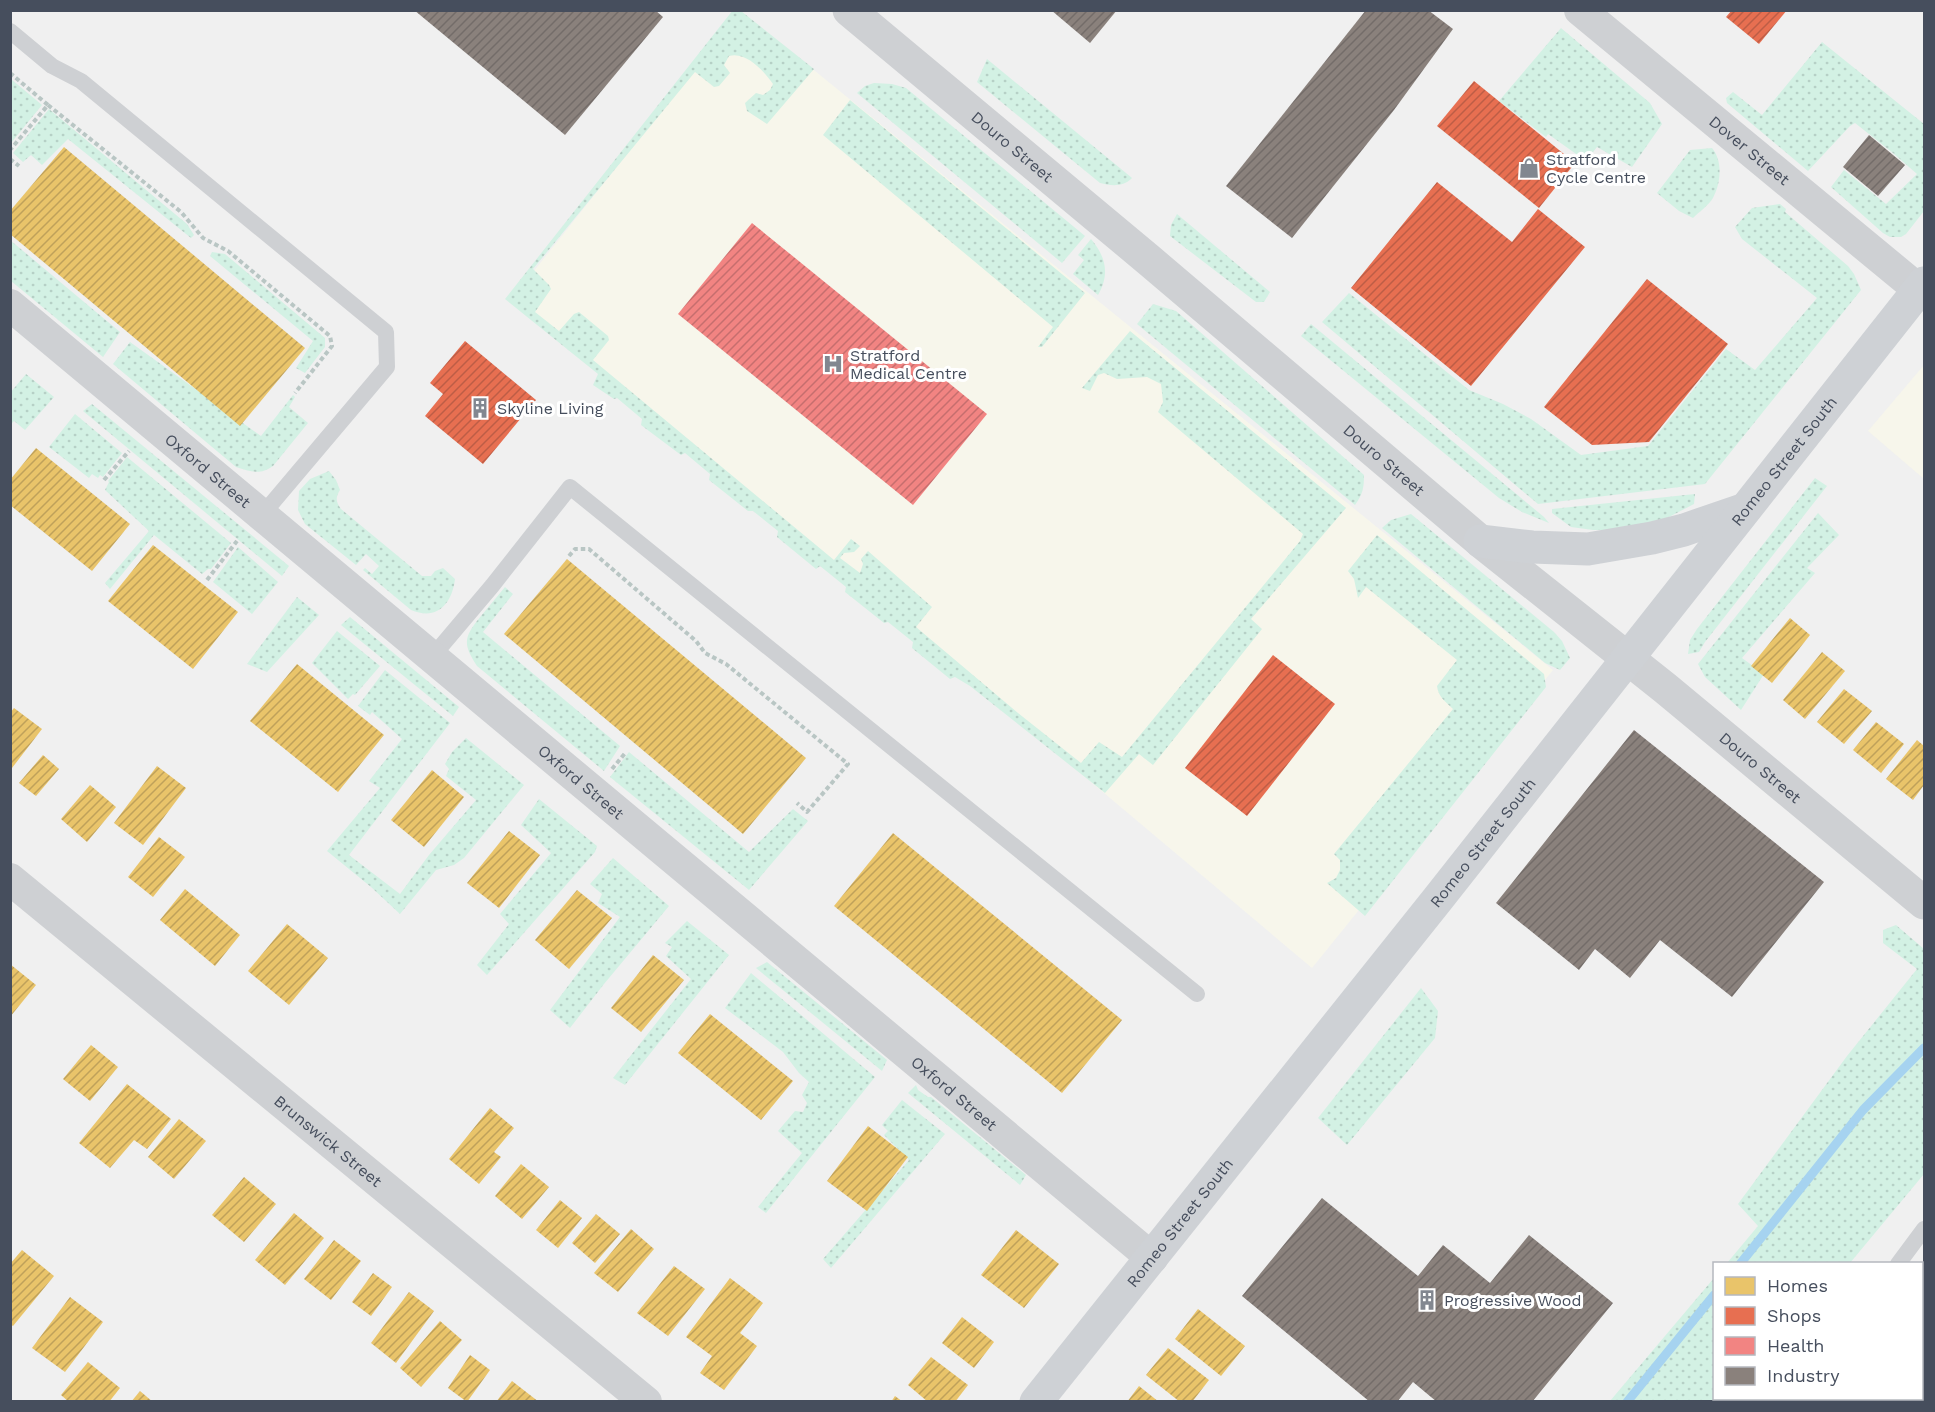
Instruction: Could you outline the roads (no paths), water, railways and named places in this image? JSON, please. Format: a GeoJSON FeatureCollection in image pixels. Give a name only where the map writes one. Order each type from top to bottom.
{"type":"FeatureCollection","features":[{"type":"Feature","properties":{"kind":"main road","name":"Romeo Street South"},"geometry":{"type":"LineString","coordinates":[[1036,1401],[1437,900],[1922,286]]}},
{"type":"Feature","properties":{"kind":"main road"},"geometry":{"type":"LineString","coordinates":[[1479,541],[1532,547],[1588,549],[1684,530],[1745,509]]}},
{"type":"Feature","properties":{"kind":"street","name":"Douro Street"},"geometry":{"type":"LineString","coordinates":[[849,10],[1479,541],[1627,658],[1893,875],[1924,903]]}},
{"type":"Feature","properties":{"kind":"street","name":"Dover Street"},"geometry":{"type":"LineString","coordinates":[[1580,10],[1922,286]]}},
{"type":"Feature","properties":{"kind":"street","name":"Oxford Street"},"geometry":{"type":"LineString","coordinates":[[10,306],[1152,1258]]}},
{"type":"Feature","properties":{"kind":"street","name":"Brunswick Street"},"geometry":{"type":"LineString","coordinates":[[10,879],[646,1401]]}},
{"type":"Feature","properties":{"kind":"lane"},"geometry":{"type":"LineString","coordinates":[[10,31],[52,66],[81,81],[386,332],[387,367],[262,515]]}},
{"type":"Feature","properties":{"kind":"lane"},"geometry":{"type":"LineString","coordinates":[[432,657],[492,586],[570,487],[1197,994]]}},
{"type":"Feature","properties":{"kind":"lane"},"geometry":{"type":"LineString","coordinates":[[1899,1262],[1924,1229]]}},
{"type":"Feature","properties":{"kind":"waterway"},"geometry":{"type":"LineString","coordinates":[[1742,1262],[1863,1110],[1924,1048]]}},
{"type":"Feature","properties":{"kind":"waterway"},"geometry":{"type":"LineString","coordinates":[[1627,1402],[1713,1296]]}},
{"type":"Feature","properties":{"kind":"place","name":"Stratford Cycle Centre"},"geometry":{"type":"Point","coordinates":[1529,168]}},
{"type":"Feature","properties":{"kind":"place","name":"Stratford Medical Centre"},"geometry":{"type":"Point","coordinates":[833,364]}},
{"type":"Feature","properties":{"kind":"place","name":"Skyline Living"},"geometry":{"type":"Point","coordinates":[480,408]}},
{"type":"Feature","properties":{"kind":"place","name":"Progressive Wood"},"geometry":{"type":"Point","coordinates":[1427,1300]}}]}
